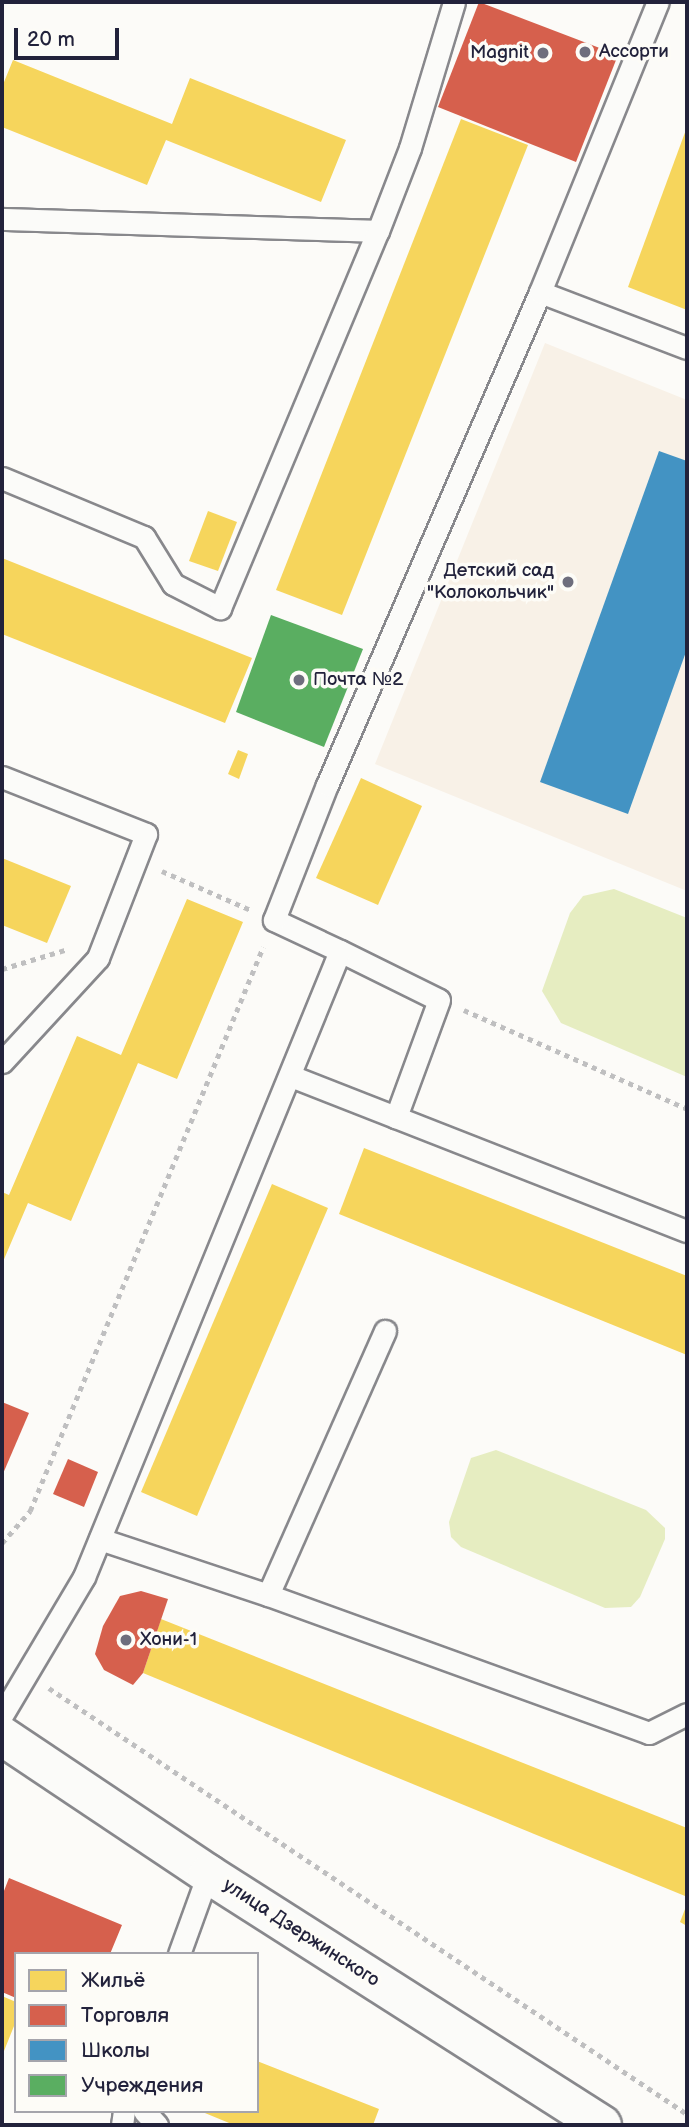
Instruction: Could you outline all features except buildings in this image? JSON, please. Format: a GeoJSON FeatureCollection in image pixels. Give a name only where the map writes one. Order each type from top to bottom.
{"type":"FeatureCollection","features":[{"type":"Feature","properties":{"kind":"street","name":"улица Дзержинского"},"geometry":{"type":"LineString","coordinates":[[2,1737],[208,1874],[602,2125]]}},
{"type":"Feature","properties":{"kind":"lane"},"geometry":{"type":"LineString","coordinates":[[2,478],[144,537],[173,584],[220,608],[378,231],[410,148],[454,2]]}},
{"type":"Feature","properties":{"kind":"lane"},"geometry":{"type":"LineString","coordinates":[[396,1117],[439,1000],[274,920],[327,785],[540,292],[658,2]]}},
{"type":"Feature","properties":{"kind":"lane"},"geometry":{"type":"LineString","coordinates":[[2,219],[378,231]]}},
{"type":"Feature","properties":{"kind":"lane"},"geometry":{"type":"LineString","coordinates":[[540,292],[687,348]]}},
{"type":"Feature","properties":{"kind":"lane"},"geometry":{"type":"LineString","coordinates":[[2,776],[146,834],[98,958],[2,1062]]}},
{"type":"Feature","properties":{"kind":"lane"},"geometry":{"type":"LineString","coordinates":[[2,1715],[84,1577],[340,951]]}},
{"type":"Feature","properties":{"kind":"lane"},"geometry":{"type":"LineString","coordinates":[[291,1076],[687,1231]]}},
{"type":"Feature","properties":{"kind":"lane"},"geometry":{"type":"LineString","coordinates":[[268,1595],[385,1331]]}},
{"type":"Feature","properties":{"kind":"lane"},"geometry":{"type":"LineString","coordinates":[[100,1539],[268,1595],[649,1733],[687,1714]]}},
{"type":"Feature","properties":{"kind":"lane"},"geometry":{"type":"LineString","coordinates":[[180,1952],[208,1874]]}},
{"type":"Feature","properties":{"kind":"path"},"geometry":{"type":"LineString","coordinates":[[2,1543],[30,1511],[274,920],[136,859]]}},
{"type":"Feature","properties":{"kind":"path"},"geometry":{"type":"LineString","coordinates":[[2,969],[107,934]]}},
{"type":"Feature","properties":{"kind":"path"},"geometry":{"type":"LineString","coordinates":[[439,1000],[687,1109]]}},
{"type":"Feature","properties":{"kind":"path"},"geometry":{"type":"LineString","coordinates":[[27,1674],[687,2114]]}},
{"type":"Feature","properties":{"kind":"shaded area","name":"Детский сад \"Колокольчик\""},"geometry":{"type":"Polygon","coordinates":[[[545,343],[687,400],[687,891],[375,764],[545,343]]]}},
{"type":"Feature","properties":{"kind":"green space"},"geometry":{"type":"Polygon","coordinates":[[[614,889],[687,918],[687,1077],[561,1023],[542,991],[570,913],[583,896],[614,889]]]}},
{"type":"Feature","properties":{"kind":"green space"},"geometry":{"type":"Polygon","coordinates":[[[496,1450],[646,1510],[665,1528],[665,1539],[640,1597],[631,1607],[605,1608],[461,1547],[451,1537],[449,1522],[471,1458],[496,1450]]]}},
{"type":"Feature","properties":{"kind":"place","name":"Ассорти"},"geometry":{"type":"Point","coordinates":[585,52]}},
{"type":"Feature","properties":{"kind":"place","name":"Magnit"},"geometry":{"type":"Point","coordinates":[543,53]}},
{"type":"Feature","properties":{"kind":"place","name":"Детский сад \"Колокольчик\""},"geometry":{"type":"Point","coordinates":[568,582]}},
{"type":"Feature","properties":{"kind":"place","name":"Почта №2"},"geometry":{"type":"Point","coordinates":[299,680]}},
{"type":"Feature","properties":{"kind":"place","name":"Хони-1"},"geometry":{"type":"Point","coordinates":[126,1640]}}]}
